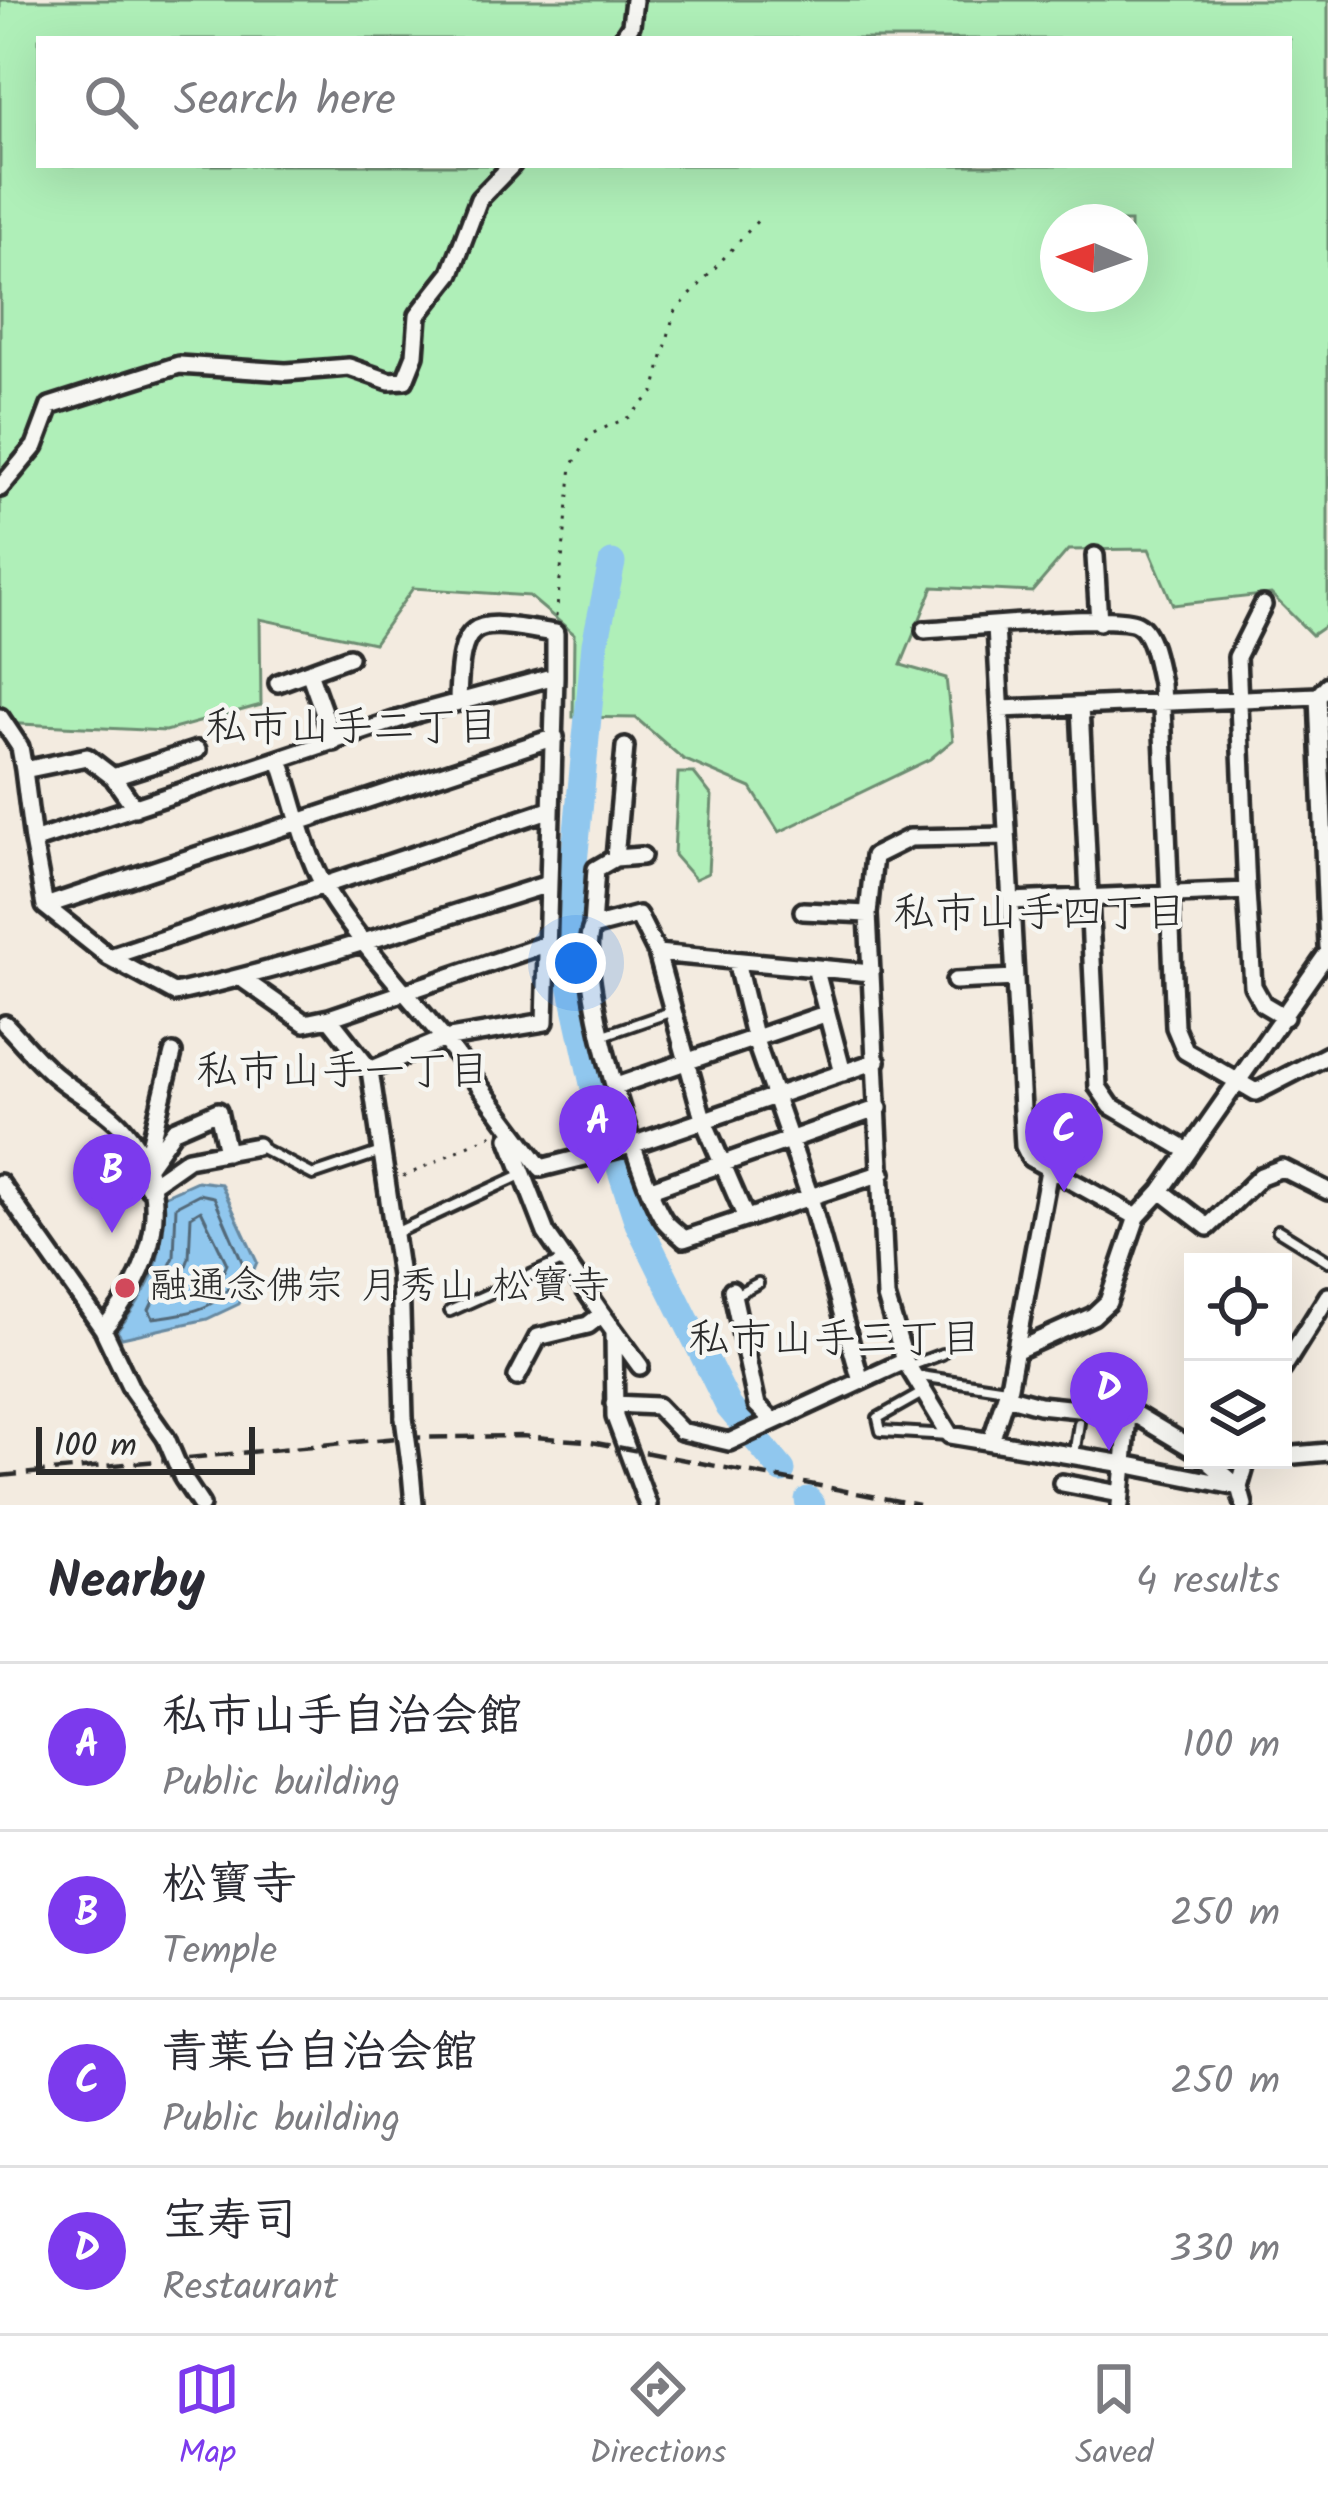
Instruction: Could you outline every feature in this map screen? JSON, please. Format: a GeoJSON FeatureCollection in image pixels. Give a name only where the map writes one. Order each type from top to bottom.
{"type":"FeatureCollection","features":[{"type":"Feature","properties":{"kind":"street"},"geometry":{"type":"LineString","coordinates":[[624,36],[631,25],[634,0]]}},
{"type":"Feature","properties":{"kind":"street"},"geometry":{"type":"LineString","coordinates":[[0,488],[35,446],[50,406],[179,365],[286,372],[349,367],[389,381],[405,380],[416,355],[418,315],[451,273],[479,200],[509,168]]}},
{"type":"Feature","properties":{"kind":"street"},"geometry":{"type":"LineString","coordinates":[[1096,556],[1099,622]]}},
{"type":"Feature","properties":{"kind":"street"},"geometry":{"type":"LineString","coordinates":[[1263,605],[1237,657],[1247,891],[1253,986],[1263,1004],[1285,1018]]}},
{"type":"Feature","properties":{"kind":"street"},"geometry":{"type":"LineString","coordinates":[[925,630],[1099,622],[1136,623],[1147,633],[1161,682],[1175,1027],[1185,1051],[1256,1092],[1328,1055]]}},
{"type":"Feature","properties":{"kind":"street"},"geometry":{"type":"LineString","coordinates":[[370,1070],[444,1039],[545,1022],[555,633],[486,623],[471,631],[459,655],[458,702]]}},
{"type":"Feature","properties":{"kind":"street"},"geometry":{"type":"LineString","coordinates":[[997,626],[1024,1146],[1030,1158],[1137,1217]]}},
{"type":"Feature","properties":{"kind":"street"},"geometry":{"type":"LineString","coordinates":[[278,683],[350,657]]}},
{"type":"Feature","properties":{"kind":"street"},"geometry":{"type":"LineString","coordinates":[[309,672],[334,742]]}},
{"type":"Feature","properties":{"kind":"street"},"geometry":{"type":"LineString","coordinates":[[32,841],[458,702],[555,676]]}},
{"type":"Feature","properties":{"kind":"street"},"geometry":{"type":"LineString","coordinates":[[1001,709],[1238,700],[1323,691],[1328,949],[1285,1018],[1161,1191],[1137,1217],[1108,1302],[1094,1316],[1016,1351]]}},
{"type":"Feature","properties":{"kind":"street"},"geometry":{"type":"LineString","coordinates":[[1080,706],[1098,1087],[1111,1106],[1188,1151]]}},
{"type":"Feature","properties":{"kind":"street"},"geometry":{"type":"LineString","coordinates":[[0,718],[20,747],[45,905],[55,919],[109,956],[175,993],[242,978],[545,885]]}},
{"type":"Feature","properties":{"kind":"street"},"geometry":{"type":"LineString","coordinates":[[45,905],[555,737]]}},
{"type":"Feature","properties":{"kind":"street"},"geometry":{"type":"LineString","coordinates":[[615,858],[625,747]]}},
{"type":"Feature","properties":{"kind":"street"},"geometry":{"type":"LineString","coordinates":[[113,777],[197,749]]}},
{"type":"Feature","properties":{"kind":"street"},"geometry":{"type":"LineString","coordinates":[[24,770],[87,757],[113,777],[135,808]]}},
{"type":"Feature","properties":{"kind":"street"},"geometry":{"type":"LineString","coordinates":[[280,760],[323,884],[444,1039],[504,1126],[541,1168],[632,1145],[877,1061]]}},
{"type":"Feature","properties":{"kind":"street"},"geometry":{"type":"LineString","coordinates":[[109,956],[549,810]]}},
{"type":"Feature","properties":{"kind":"street"},"geometry":{"type":"LineString","coordinates":[[1006,836],[910,838],[874,856],[868,914],[886,1297],[909,1367],[950,1435],[1239,1487]]}},
{"type":"Feature","properties":{"kind":"street"},"geometry":{"type":"LineString","coordinates":[[642,856],[615,858],[596,869],[585,959],[632,1145],[665,1221],[684,1239],[882,1173]]}},
{"type":"Feature","properties":{"kind":"street"},"geometry":{"type":"LineString","coordinates":[[1011,901],[1247,891]]}},
{"type":"Feature","properties":{"kind":"street"},"geometry":{"type":"LineString","coordinates":[[803,910],[868,914]]}},
{"type":"Feature","properties":{"kind":"street"},"geometry":{"type":"LineString","coordinates":[[592,927],[638,915],[657,953],[703,1119],[746,1218]]}},
{"type":"Feature","properties":{"kind":"street"},"geometry":{"type":"LineString","coordinates":[[242,978],[305,1023],[546,944]]}},
{"type":"Feature","properties":{"kind":"street"},"geometry":{"type":"LineString","coordinates":[[657,953],[871,973]]}},
{"type":"Feature","properties":{"kind":"street"},"geometry":{"type":"LineString","coordinates":[[736,962],[755,1040],[810,1197],[860,1378]]}},
{"type":"Feature","properties":{"kind":"street"},"geometry":{"type":"LineString","coordinates":[[816,971],[844,1073]]}},
{"type":"Feature","properties":{"kind":"street"},"geometry":{"type":"LineString","coordinates":[[955,981],[1015,978]]}},
{"type":"Feature","properties":{"kind":"street"},"geometry":{"type":"LineString","coordinates":[[616,1086],[825,1014]]}},
{"type":"Feature","properties":{"kind":"street"},"geometry":{"type":"LineString","coordinates":[[329,1018],[370,1070],[404,1322],[404,1418],[414,1505]]}},
{"type":"Feature","properties":{"kind":"street"},"geometry":{"type":"LineString","coordinates":[[5,1024],[52,1074],[123,1127],[147,1167]]}},
{"type":"Feature","properties":{"kind":"street"},"geometry":{"type":"LineString","coordinates":[[103,1329],[149,1262],[155,1221],[147,1167],[172,1053]]}},
{"type":"Feature","properties":{"kind":"street"},"geometry":{"type":"LineString","coordinates":[[651,1189],[879,1108]]}},
{"type":"Feature","properties":{"kind":"street"},"geometry":{"type":"LineString","coordinates":[[147,1167],[174,1130],[218,1112],[227,1151]]}},
{"type":"Feature","properties":{"kind":"street"},"geometry":{"type":"LineString","coordinates":[[504,1126],[546,1234],[640,1366]]}},
{"type":"Feature","properties":{"kind":"street"},"geometry":{"type":"LineString","coordinates":[[148,1187],[188,1159],[257,1146]]}},
{"type":"Feature","properties":{"kind":"street"},"geometry":{"type":"LineString","coordinates":[[1161,1191],[1208,1227],[1261,1176],[1282,1168],[1328,1191]]}},
{"type":"Feature","properties":{"kind":"street"},"geometry":{"type":"LineString","coordinates":[[991,1441],[1007,1393],[1054,1172]]}},
{"type":"Feature","properties":{"kind":"street"},"geometry":{"type":"LineString","coordinates":[[0,1183],[103,1329],[132,1390],[166,1438],[201,1505]]}},
{"type":"Feature","properties":{"kind":"street"},"geometry":{"type":"LineString","coordinates":[[733,1293],[757,1406],[771,1421]]}},
{"type":"Feature","properties":{"kind":"street"},"geometry":{"type":"LineString","coordinates":[[1288,1361],[1326,1302]]}},
{"type":"Feature","properties":{"kind":"street"},"geometry":{"type":"LineString","coordinates":[[518,1377],[538,1337],[588,1325],[602,1315]]}},
{"type":"Feature","properties":{"kind":"street"},"geometry":{"type":"LineString","coordinates":[[614,1331],[614,1404],[621,1437],[648,1505]]}},
{"type":"Feature","properties":{"kind":"street"},"geometry":{"type":"LineString","coordinates":[[614,1404],[656,1406],[681,1431],[729,1442],[860,1378],[909,1367]]}},
{"type":"Feature","properties":{"kind":"street"},"geometry":{"type":"LineString","coordinates":[[1007,1393],[1039,1405],[1128,1414],[1184,1444]]}},
{"type":"Feature","properties":{"kind":"street"},"geometry":{"type":"LineString","coordinates":[[1062,1483],[1120,1500],[1128,1414]]}},
{"type":"Feature","properties":{"kind":"street"},"geometry":{"type":"LineString","coordinates":[[1292,1455],[1328,1452]]}},
{"type":"Feature","properties":{"kind":"street"},"geometry":{"type":"LineString","coordinates":[[1218,1469],[1239,1487]]}},
{"type":"Feature","properties":{"kind":"street"},"geometry":{"type":"LineString","coordinates":[[1244,1469],[1239,1487],[1244,1505]]}},
{"type":"Feature","properties":{"kind":"lane"},"geometry":{"type":"LineString","coordinates":[[603,1035],[673,1011]]}},
{"type":"Feature","properties":{"kind":"lane"},"geometry":{"type":"LineString","coordinates":[[257,1146],[314,1175],[382,1152]]}},
{"type":"Feature","properties":{"kind":"lane"},"geometry":{"type":"LineString","coordinates":[[393,1234],[523,1174]]}},
{"type":"Feature","properties":{"kind":"lane"},"geometry":{"type":"LineString","coordinates":[[1278,1230],[1328,1261]]}},
{"type":"Feature","properties":{"kind":"lane"},"geometry":{"type":"LineString","coordinates":[[450,1311],[564,1260]]}},
{"type":"Feature","properties":{"kind":"lane"},"geometry":{"type":"LineString","coordinates":[[733,1293],[758,1283]]}},
{"type":"Feature","properties":{"kind":"lane"},"geometry":{"type":"LineString","coordinates":[[909,1367],[942,1354]]}},
{"type":"Feature","properties":{"kind":"lane"},"geometry":{"type":"LineString","coordinates":[[909,1367],[1007,1393]]}},
{"type":"Feature","properties":{"kind":"lane"},"geometry":{"type":"LineString","coordinates":[[924,1392],[878,1418],[881,1431],[950,1435]]}},
{"type":"Feature","properties":{"kind":"lane"},"geometry":{"type":"LineString","coordinates":[[1073,1455],[1079,1423]]}},
{"type":"Feature","properties":{"kind":"path"},"geometry":{"type":"LineString","coordinates":[[555,633],[569,490],[581,443],[629,417],[654,392],[674,313],[760,217]]}},
{"type":"Feature","properties":{"kind":"path"},"geometry":{"type":"LineString","coordinates":[[1054,1172],[1111,1106]]}},
{"type":"Feature","properties":{"kind":"path"},"geometry":{"type":"LineString","coordinates":[[386,1185],[504,1126]]}},
{"type":"Feature","properties":{"kind":"green space"},"geometry":{"type":"Polygon","coordinates":[[[0,0],[1328,0],[1328,624],[1312,635],[1271,594],[1173,605],[1149,549],[1068,550],[1032,592],[933,587],[901,665],[946,678],[953,740],[930,759],[779,832],[751,788],[683,759],[636,718],[573,717],[574,634],[529,596],[413,588],[374,643],[260,619],[261,705],[166,731],[0,723],[0,0]]]}},
{"type":"Feature","properties":{"kind":"green space"},"geometry":{"type":"Polygon","coordinates":[[[678,773],[694,773],[712,796],[708,873],[695,879],[674,855],[678,773]]]}},
{"type":"Feature","properties":{"kind":"water"},"geometry":{"type":"Polygon","coordinates":[[[197,1181],[221,1184],[257,1262],[239,1304],[207,1319],[122,1338],[117,1331],[155,1268],[164,1196],[197,1181]]]}},
{"type":"Feature","properties":{"kind":"waterway"},"geometry":{"type":"LineString","coordinates":[[612,563],[595,644],[565,957],[594,1088],[638,1223],[729,1407],[782,1470]]}},
{"type":"Feature","properties":{"kind":"waterway"},"geometry":{"type":"LineString","coordinates":[[808,1500],[812,1505]]}},
{"type":"Feature","properties":{"kind":"railway"},"geometry":{"type":"LineString","coordinates":[[0,1476],[396,1438],[521,1436],[586,1441],[919,1505]]}},
{"type":"Feature","properties":{"kind":"place","name":"私市山手自治会館"},"geometry":{"type":"Point","coordinates":[598,1184]}},
{"type":"Feature","properties":{"kind":"place","name":"青葉台自治会館"},"geometry":{"type":"Point","coordinates":[1064,1192]}},
{"type":"Feature","properties":{"kind":"place","name":"松寶寺"},"geometry":{"type":"Point","coordinates":[112,1233]}},
{"type":"Feature","properties":{"kind":"place","name":"融通念佛宗 月秀山 松寶寺"},"geometry":{"type":"Point","coordinates":[125,1288]}},
{"type":"Feature","properties":{"kind":"place","name":"宝寿司"},"geometry":{"type":"Point","coordinates":[1109,1451]}},
{"type":"Feature","properties":{"kind":"district","name":"私市山手二丁目"},"geometry":{"type":"Point","coordinates":[352,728]}},
{"type":"Feature","properties":{"kind":"district","name":"私市山手四丁目"},"geometry":{"type":"Point","coordinates":[1040,914]}},
{"type":"Feature","properties":{"kind":"district","name":"私市山手一丁目"},"geometry":{"type":"Point","coordinates":[343,1072]}},
{"type":"Feature","properties":{"kind":"district","name":"私市山手三丁目"},"geometry":{"type":"Point","coordinates":[835,1340]}}]}
